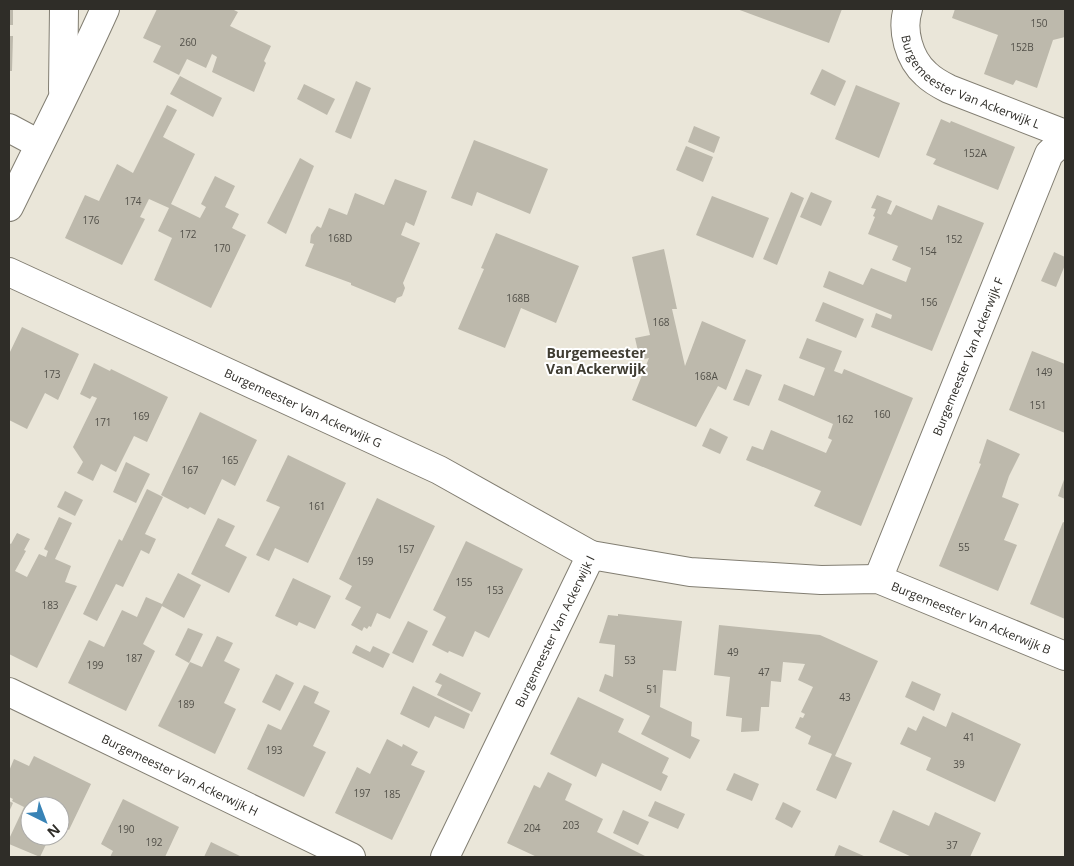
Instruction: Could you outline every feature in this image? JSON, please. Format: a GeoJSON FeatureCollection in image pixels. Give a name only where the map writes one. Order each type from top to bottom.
{"type":"FeatureCollection","features":[{"type":"Feature","properties":{"kind":"street"},"geometry":{"type":"LineString","coordinates":[[63,99],[64,9]]}},
{"type":"Feature","properties":{"kind":"street"},"geometry":{"type":"LineString","coordinates":[[9,207],[105,9]]}},
{"type":"Feature","properties":{"kind":"street","name":"Burgemeester Van Ackerwijk L"},"geometry":{"type":"LineString","coordinates":[[908,9],[905,17],[906,36],[916,63],[926,74],[949,89],[1065,134]]}},
{"type":"Feature","properties":{"kind":"street"},"geometry":{"type":"LineString","coordinates":[[9,128],[39,144]]}},
{"type":"Feature","properties":{"kind":"street","name":"Burgemeester Van Ackerwijk F"},"geometry":{"type":"LineString","coordinates":[[878,580],[1049,154],[1065,139]]}},
{"type":"Feature","properties":{"kind":"street","name":"Burgemeester Van Ackerwijk G"},"geometry":{"type":"LineString","coordinates":[[9,272],[439,470],[591,555]]}},
{"type":"Feature","properties":{"kind":"street","name":"Burgemeester Van Ackerwijk I"},"geometry":{"type":"LineString","coordinates":[[445,857],[591,555],[690,572],[822,580],[878,580]]}},
{"type":"Feature","properties":{"kind":"street","name":"Burgemeester Van Ackerwijk B"},"geometry":{"type":"LineString","coordinates":[[878,580],[1065,656]]}},
{"type":"Feature","properties":{"kind":"street","name":"Burgemeester Van Ackerwijk H"},"geometry":{"type":"LineString","coordinates":[[9,692],[351,857]]}},
{"type":"Feature","properties":{"kind":"building"},"geometry":{"type":"Polygon","coordinates":[[[9,9],[13,9],[13,25],[9,25],[9,9]]]}},
{"type":"Feature","properties":{"kind":"building"},"geometry":{"type":"Polygon","coordinates":[[[157,9],[232,9],[238,12],[230,26],[271,46],[254,92],[212,72],[217,57],[212,54],[206,68],[187,59],[179,75],[153,62],[161,46],[143,38],[157,9]]]}},
{"type":"Feature","properties":{"kind":"building"},"geometry":{"type":"Polygon","coordinates":[[[737,9],[842,9],[829,43],[737,9]]]}},
{"type":"Feature","properties":{"kind":"building"},"geometry":{"type":"Polygon","coordinates":[[[955,9],[1065,9],[1065,37],[1053,40],[1037,88],[1016,80],[1013,85],[984,74],[998,35],[952,18],[955,9]]]}},
{"type":"Feature","properties":{"kind":"building"},"geometry":{"type":"Polygon","coordinates":[[[9,36],[13,36],[12,71],[9,71],[9,36]]]}},
{"type":"Feature","properties":{"kind":"building"},"geometry":{"type":"Polygon","coordinates":[[[822,69],[846,81],[835,106],[810,94],[822,69]]]}},
{"type":"Feature","properties":{"kind":"building"},"geometry":{"type":"Polygon","coordinates":[[[180,76],[222,98],[213,117],[170,94],[180,76]]]}},
{"type":"Feature","properties":{"kind":"building"},"geometry":{"type":"Polygon","coordinates":[[[356,81],[371,88],[351,139],[335,132],[356,81]]]}},
{"type":"Feature","properties":{"kind":"building"},"geometry":{"type":"Polygon","coordinates":[[[304,84],[335,99],[327,115],[297,99],[304,84]]]}},
{"type":"Feature","properties":{"kind":"building"},"geometry":{"type":"Polygon","coordinates":[[[856,85],[900,103],[879,158],[835,139],[856,85]]]}},
{"type":"Feature","properties":{"kind":"building"},"geometry":{"type":"Polygon","coordinates":[[[167,105],[177,110],[163,137],[195,154],[171,204],[200,218],[206,207],[201,204],[215,176],[235,186],[225,207],[239,214],[232,228],[246,235],[211,308],[154,280],[172,238],[158,231],[169,208],[149,199],[140,217],[145,219],[122,265],[65,238],[85,195],[99,201],[117,164],[133,173],[167,105]]]}},
{"type":"Feature","properties":{"kind":"building"},"geometry":{"type":"Polygon","coordinates":[[[941,119],[950,123],[951,121],[1015,147],[998,190],[933,164],[936,159],[926,155],[941,119]]]}},
{"type":"Feature","properties":{"kind":"building"},"geometry":{"type":"Polygon","coordinates":[[[694,126],[720,137],[714,153],[688,142],[694,126]]]}},
{"type":"Feature","properties":{"kind":"building"},"geometry":{"type":"Polygon","coordinates":[[[474,140],[548,169],[530,214],[477,192],[472,206],[451,198],[474,140]]]}},
{"type":"Feature","properties":{"kind":"building"},"geometry":{"type":"Polygon","coordinates":[[[686,146],[713,157],[703,182],[676,170],[686,146]]]}},
{"type":"Feature","properties":{"kind":"building"},"geometry":{"type":"Polygon","coordinates":[[[300,158],[314,166],[286,234],[267,223],[300,158]]]}},
{"type":"Feature","properties":{"kind":"building"},"geometry":{"type":"Polygon","coordinates":[[[395,179],[427,191],[414,226],[406,222],[401,235],[420,243],[403,283],[405,288],[402,296],[397,298],[395,303],[351,285],[351,283],[305,266],[314,244],[310,243],[311,235],[317,226],[321,228],[329,208],[347,215],[355,193],[384,205],[395,179]]]}},
{"type":"Feature","properties":{"kind":"building"},"geometry":{"type":"Polygon","coordinates":[[[791,192],[804,198],[777,265],[763,259],[791,192]]]}},
{"type":"Feature","properties":{"kind":"building"},"geometry":{"type":"Polygon","coordinates":[[[811,192],[832,201],[821,226],[800,217],[811,192]]]}},
{"type":"Feature","properties":{"kind":"building"},"geometry":{"type":"Polygon","coordinates":[[[877,195],[892,201],[887,213],[891,215],[896,205],[932,220],[938,205],[984,223],[932,351],[871,327],[876,313],[891,319],[892,315],[823,287],[829,271],[863,285],[871,268],[906,282],[911,268],[892,260],[898,246],[868,234],[875,217],[873,216],[876,209],[871,208],[877,195]]]}},
{"type":"Feature","properties":{"kind":"building"},"geometry":{"type":"Polygon","coordinates":[[[712,196],[769,218],[753,258],[696,235],[712,196]]]}},
{"type":"Feature","properties":{"kind":"building"},"geometry":{"type":"Polygon","coordinates":[[[496,233],[579,266],[556,323],[521,308],[505,348],[458,329],[484,269],[481,268],[496,233]]]}},
{"type":"Feature","properties":{"kind":"building"},"geometry":{"type":"Polygon","coordinates":[[[664,249],[677,309],[672,309],[685,366],[702,321],[746,340],[726,390],[718,386],[696,427],[632,400],[649,358],[640,360],[635,338],[650,335],[632,257],[664,249]]]}},
{"type":"Feature","properties":{"kind":"building"},"geometry":{"type":"Polygon","coordinates":[[[1054,252],[1065,257],[1065,265],[1056,287],[1041,281],[1054,252]]]}},
{"type":"Feature","properties":{"kind":"building"},"geometry":{"type":"Polygon","coordinates":[[[823,302],[864,319],[856,338],[815,321],[823,302]]]}},
{"type":"Feature","properties":{"kind":"building"},"geometry":{"type":"Polygon","coordinates":[[[22,327],[79,354],[58,400],[45,393],[27,429],[9,420],[9,354],[22,327]]]}},
{"type":"Feature","properties":{"kind":"building"},"geometry":{"type":"Polygon","coordinates":[[[807,338],[842,351],[834,371],[842,374],[844,369],[913,398],[861,526],[814,506],[821,491],[746,460],[752,446],[763,450],[771,430],[826,453],[832,440],[828,438],[833,424],[778,400],[784,384],[814,396],[825,368],[799,358],[807,338]]]}},
{"type":"Feature","properties":{"kind":"building"},"geometry":{"type":"Polygon","coordinates":[[[1032,351],[1065,364],[1065,433],[1009,410],[1032,351]]]}},
{"type":"Feature","properties":{"kind":"building"},"geometry":{"type":"Polygon","coordinates":[[[94,363],[110,371],[111,369],[168,397],[147,442],[134,436],[116,472],[101,464],[93,481],[77,473],[83,462],[73,447],[97,398],[92,396],[90,399],[80,394],[94,363]]]}},
{"type":"Feature","properties":{"kind":"building"},"geometry":{"type":"Polygon","coordinates":[[[746,369],[762,375],[749,406],[733,400],[746,369]]]}},
{"type":"Feature","properties":{"kind":"building"},"geometry":{"type":"Polygon","coordinates":[[[200,412],[257,440],[235,486],[222,479],[205,515],[190,507],[188,509],[161,495],[200,412]]]}},
{"type":"Feature","properties":{"kind":"building"},"geometry":{"type":"Polygon","coordinates":[[[710,428],[728,437],[720,454],[702,446],[710,428]]]}},
{"type":"Feature","properties":{"kind":"building"},"geometry":{"type":"Polygon","coordinates":[[[987,439],[1020,454],[1009,476],[1002,497],[1019,504],[1004,540],[1017,545],[998,591],[939,566],[981,464],[979,463],[987,439]]]}},
{"type":"Feature","properties":{"kind":"building"},"geometry":{"type":"Polygon","coordinates":[[[288,455],[346,483],[308,563],[275,548],[269,561],[256,555],[280,507],[266,501],[288,455]]]}},
{"type":"Feature","properties":{"kind":"building"},"geometry":{"type":"Polygon","coordinates":[[[126,462],[150,474],[136,503],[113,492],[126,462]]]}},
{"type":"Feature","properties":{"kind":"building"},"geometry":{"type":"Polygon","coordinates":[[[1065,477],[1065,499],[1058,496],[1065,477]]]}},
{"type":"Feature","properties":{"kind":"building"},"geometry":{"type":"Polygon","coordinates":[[[147,489],[163,497],[145,534],[156,539],[149,554],[141,550],[123,587],[116,584],[97,621],[83,614],[119,539],[122,541],[147,489]]]}},
{"type":"Feature","properties":{"kind":"building"},"geometry":{"type":"Polygon","coordinates":[[[65,491],[83,500],[75,516],[57,507],[65,491]]]}},
{"type":"Feature","properties":{"kind":"building"},"geometry":{"type":"Polygon","coordinates":[[[377,498],[435,526],[390,619],[377,613],[371,627],[369,626],[367,629],[364,627],[362,631],[351,625],[361,607],[345,599],[352,586],[339,579],[377,498]]]}},
{"type":"Feature","properties":{"kind":"building"},"geometry":{"type":"Polygon","coordinates":[[[59,517],[72,523],[55,559],[71,566],[65,582],[77,586],[37,668],[9,654],[9,543],[11,544],[17,533],[30,539],[15,571],[27,577],[39,554],[46,557],[48,551],[44,549],[59,517]]]}},
{"type":"Feature","properties":{"kind":"building"},"geometry":{"type":"Polygon","coordinates":[[[218,518],[235,526],[225,546],[247,557],[229,593],[191,574],[218,518]]]}},
{"type":"Feature","properties":{"kind":"building"},"geometry":{"type":"Polygon","coordinates":[[[1063,522],[1065,523],[1065,619],[1030,604],[1063,522]]]}},
{"type":"Feature","properties":{"kind":"building"},"geometry":{"type":"Polygon","coordinates":[[[466,541],[523,569],[489,638],[475,631],[463,657],[449,651],[448,653],[432,645],[446,617],[433,610],[466,541]]]}},
{"type":"Feature","properties":{"kind":"building"},"geometry":{"type":"Polygon","coordinates":[[[178,573],[201,585],[184,618],[162,606],[143,644],[155,651],[126,711],[68,683],[89,640],[104,647],[122,610],[137,617],[146,597],[162,604],[178,573]]]}},
{"type":"Feature","properties":{"kind":"building"},"geometry":{"type":"Polygon","coordinates":[[[293,578],[331,596],[315,629],[299,622],[297,626],[275,616],[293,578]]]}},
{"type":"Feature","properties":{"kind":"building"},"geometry":{"type":"Polygon","coordinates":[[[618,614],[682,621],[676,671],[663,670],[660,707],[692,722],[691,736],[700,740],[690,759],[641,734],[650,716],[599,691],[605,674],[613,677],[615,645],[599,643],[608,615],[618,616],[618,614]]]}},
{"type":"Feature","properties":{"kind":"building"},"geometry":{"type":"Polygon","coordinates":[[[408,621],[428,631],[413,663],[392,653],[408,621]]]}},
{"type":"Feature","properties":{"kind":"building"},"geometry":{"type":"Polygon","coordinates":[[[719,625],[820,635],[878,661],[835,756],[852,763],[836,799],[816,790],[832,754],[808,744],[811,736],[795,728],[800,717],[803,718],[805,714],[801,712],[813,687],[798,680],[805,664],[783,662],[781,682],[771,681],[769,707],[761,707],[759,731],[741,732],[742,718],[726,716],[730,677],[714,675],[719,625]]]}},
{"type":"Feature","properties":{"kind":"building"},"geometry":{"type":"Polygon","coordinates":[[[188,628],[203,634],[189,663],[175,655],[188,628]]]}},
{"type":"Feature","properties":{"kind":"building"},"geometry":{"type":"Polygon","coordinates":[[[217,636],[233,643],[224,661],[240,669],[224,703],[236,709],[215,754],[158,726],[190,662],[202,667],[217,636]]]}},
{"type":"Feature","properties":{"kind":"building"},"geometry":{"type":"Polygon","coordinates":[[[356,645],[370,652],[373,646],[390,654],[383,668],[352,653],[356,645]]]}},
{"type":"Feature","properties":{"kind":"building"},"geometry":{"type":"Polygon","coordinates":[[[440,673],[481,693],[472,712],[437,695],[442,685],[435,682],[440,673]]]}},
{"type":"Feature","properties":{"kind":"building"},"geometry":{"type":"Polygon","coordinates":[[[276,674],[294,683],[280,711],[262,702],[276,674]]]}},
{"type":"Feature","properties":{"kind":"building"},"geometry":{"type":"Polygon","coordinates":[[[912,681],[941,694],[934,711],[905,697],[912,681]]]}},
{"type":"Feature","properties":{"kind":"building"},"geometry":{"type":"Polygon","coordinates":[[[304,685],[319,692],[314,703],[330,711],[313,746],[326,752],[304,797],[247,769],[268,724],[281,730],[304,685]]]}},
{"type":"Feature","properties":{"kind":"building"},"geometry":{"type":"Polygon","coordinates":[[[413,686],[470,714],[464,729],[435,716],[429,728],[400,714],[413,686]]]}},
{"type":"Feature","properties":{"kind":"building"},"geometry":{"type":"Polygon","coordinates":[[[578,697],[624,719],[618,732],[669,758],[662,773],[668,776],[661,791],[602,763],[596,777],[550,754],[578,697]]]}},
{"type":"Feature","properties":{"kind":"building"},"geometry":{"type":"Polygon","coordinates":[[[952,712],[1021,744],[995,802],[926,770],[931,758],[900,744],[908,727],[916,731],[923,716],[946,727],[952,712]]]}},
{"type":"Feature","properties":{"kind":"building"},"geometry":{"type":"Polygon","coordinates":[[[387,739],[402,747],[403,744],[418,752],[411,765],[425,771],[392,840],[335,813],[357,767],[370,774],[387,739]]]}},
{"type":"Feature","properties":{"kind":"building"},"geometry":{"type":"Polygon","coordinates":[[[34,756],[91,784],[70,828],[70,796],[20,796],[20,805],[9,797],[9,771],[14,759],[29,766],[34,756]]]}},
{"type":"Feature","properties":{"kind":"building"},"geometry":{"type":"Polygon","coordinates":[[[548,772],[572,784],[565,800],[603,819],[597,832],[647,857],[537,857],[507,843],[534,785],[540,788],[548,772]]]}},
{"type":"Feature","properties":{"kind":"building"},"geometry":{"type":"Polygon","coordinates":[[[734,773],[759,784],[752,801],[726,790],[734,773]]]}},
{"type":"Feature","properties":{"kind":"building"},"geometry":{"type":"Polygon","coordinates":[[[123,799],[179,827],[165,857],[110,857],[113,851],[101,844],[123,799]]]}},
{"type":"Feature","properties":{"kind":"building"},"geometry":{"type":"Polygon","coordinates":[[[9,801],[13,803],[9,812],[9,801]]]}},
{"type":"Feature","properties":{"kind":"building"},"geometry":{"type":"Polygon","coordinates":[[[655,801],[685,814],[678,829],[648,816],[655,801]]]}},
{"type":"Feature","properties":{"kind":"building"},"geometry":{"type":"Polygon","coordinates":[[[783,802],[801,811],[792,828],[775,819],[783,802]]]}},
{"type":"Feature","properties":{"kind":"building"},"geometry":{"type":"Polygon","coordinates":[[[623,810],[649,822],[638,845],[613,833],[623,810]]]}},
{"type":"Feature","properties":{"kind":"building"},"geometry":{"type":"Polygon","coordinates":[[[893,810],[929,826],[935,812],[981,833],[970,857],[912,857],[879,842],[893,810]]]}},
{"type":"Feature","properties":{"kind":"building"},"geometry":{"type":"Polygon","coordinates":[[[20,816],[20,846],[45,846],[40,857],[9,844],[9,839],[20,816]]]}},
{"type":"Feature","properties":{"kind":"building"},"geometry":{"type":"Polygon","coordinates":[[[211,842],[242,857],[204,857],[211,842]]]}},
{"type":"Feature","properties":{"kind":"building"},"geometry":{"type":"Polygon","coordinates":[[[839,845],[866,857],[834,857],[839,845]]]}},
{"type":"Feature","properties":{"kind":"district","name":"Burgemeester Van Ackerwijk"},"geometry":{"type":"Point","coordinates":[596,360]}}]}
